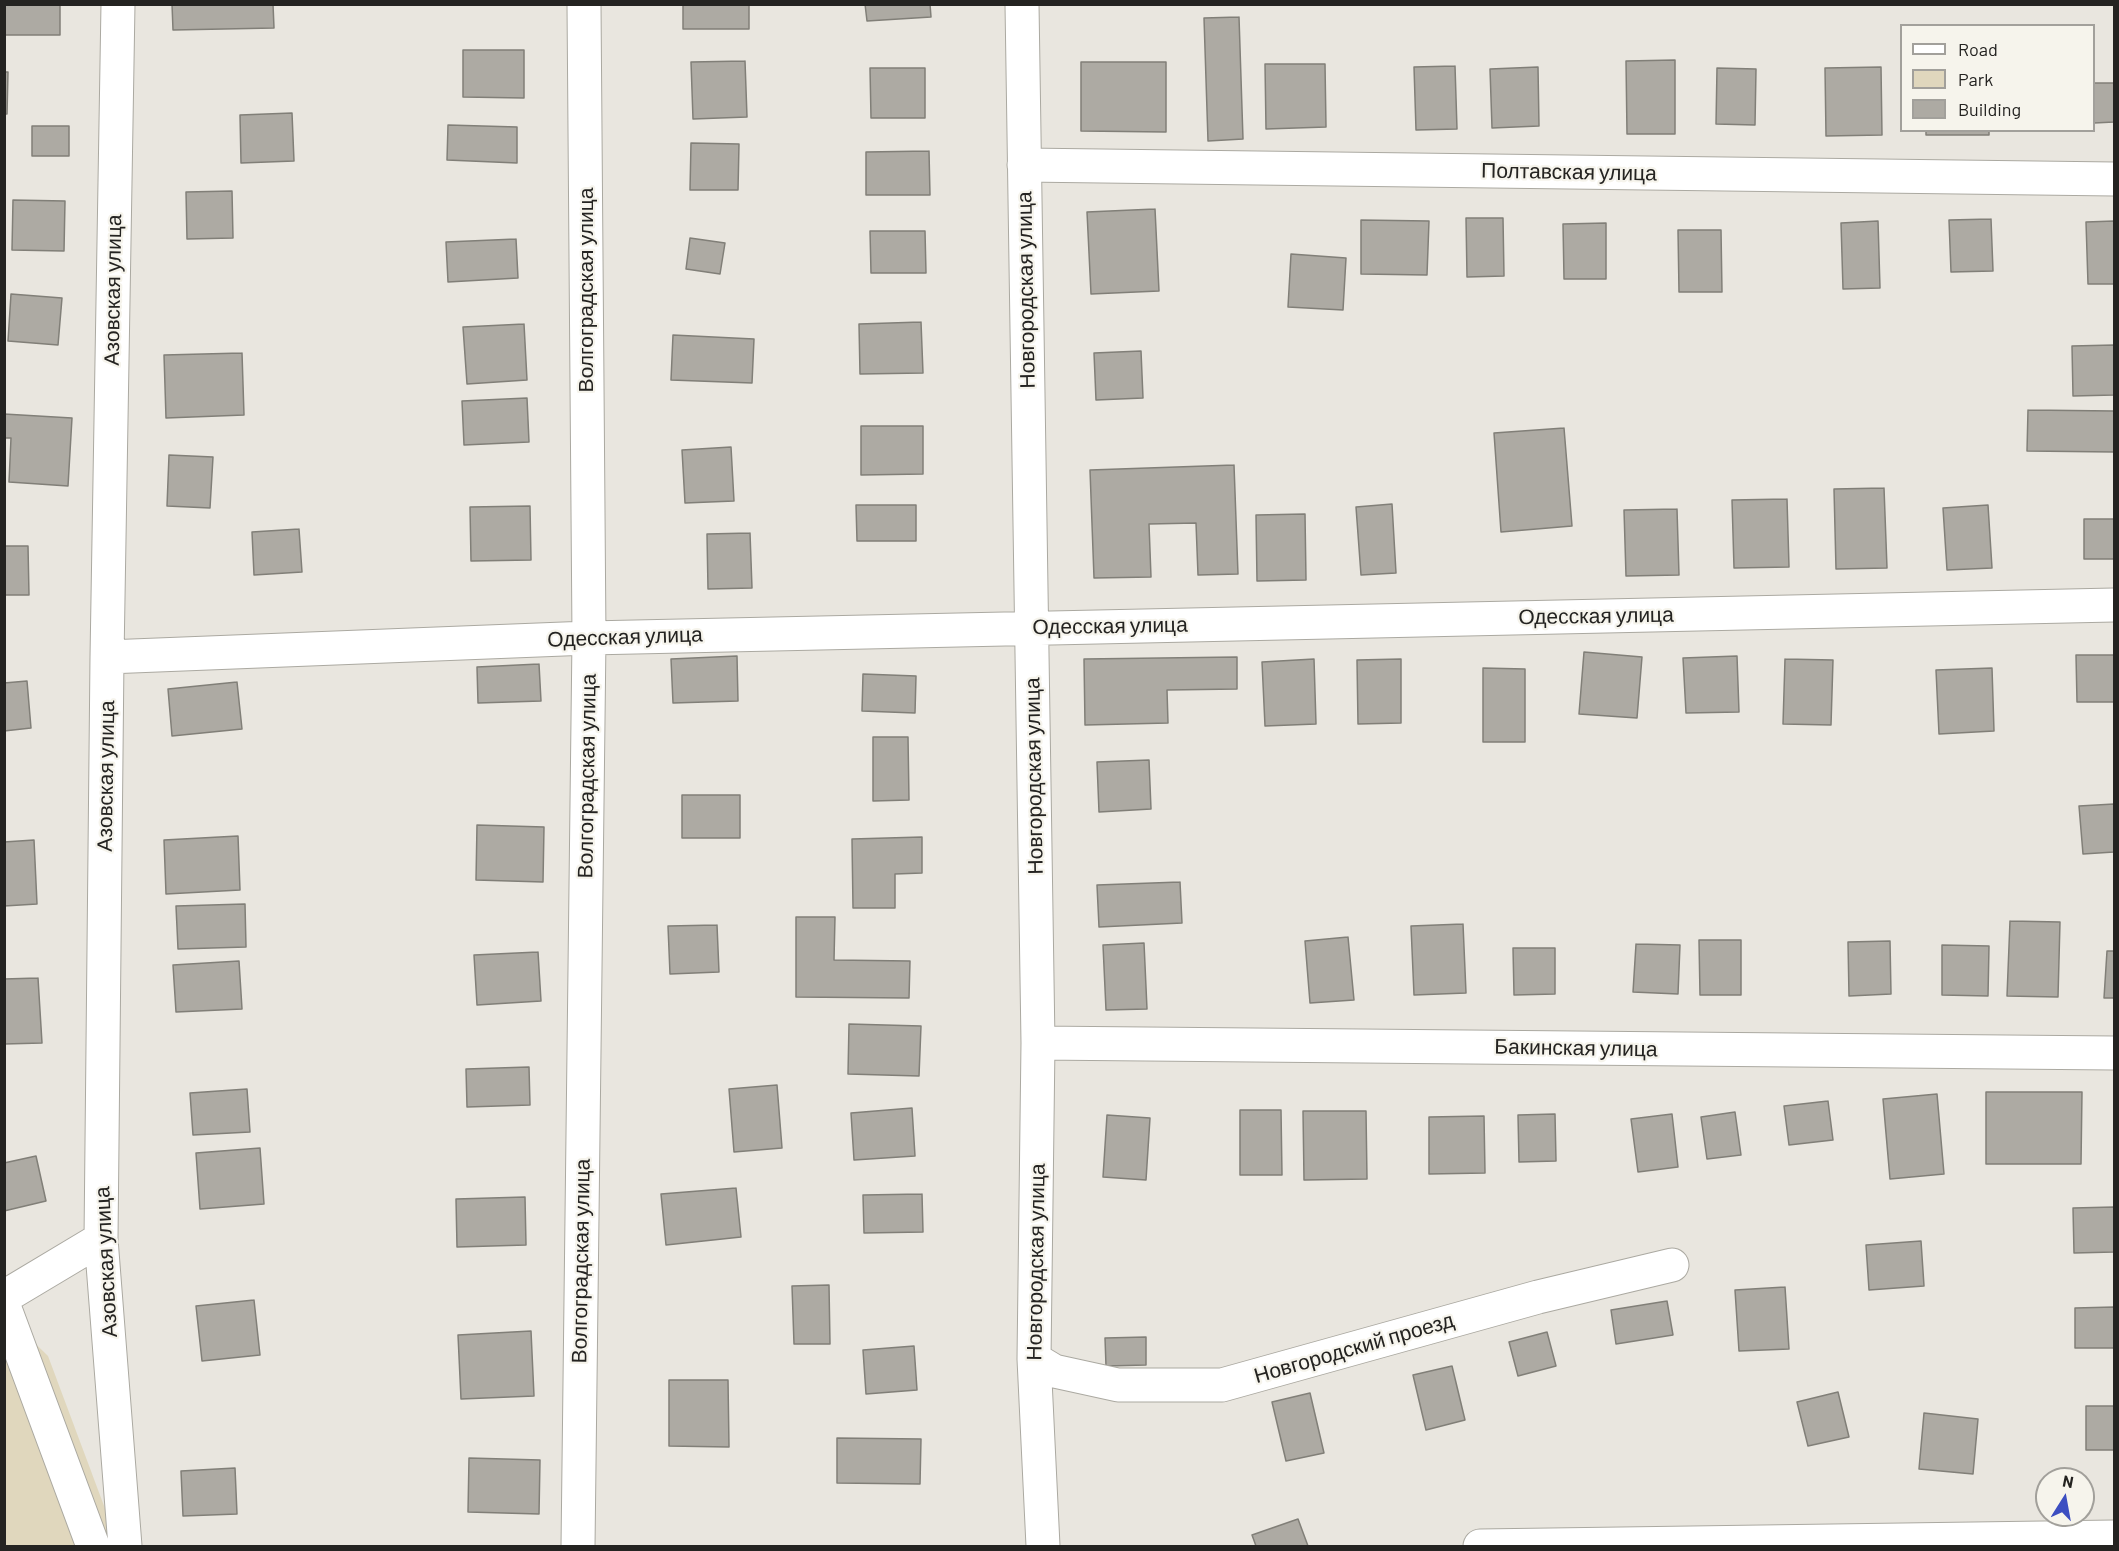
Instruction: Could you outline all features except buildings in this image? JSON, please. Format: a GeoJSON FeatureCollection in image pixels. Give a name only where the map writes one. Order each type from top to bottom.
{"type":"FeatureCollection","features":[{"type":"Feature","properties":{"kind":"street","name":"Азовская улица"},"geometry":{"type":"LineString","coordinates":[[118,4],[107,657],[101,1239],[125,1546]]}},
{"type":"Feature","properties":{"kind":"street","name":"Волгоградская улица"},"geometry":{"type":"LineString","coordinates":[[578,1546],[589,638],[584,4]]}},
{"type":"Feature","properties":{"kind":"street","name":"Новгородская улица"},"geometry":{"type":"LineString","coordinates":[[1022,4],[1038,1043],[1034,1359],[1043,1546]]}},
{"type":"Feature","properties":{"kind":"street","name":"Полтавская улица"},"geometry":{"type":"LineString","coordinates":[[1024,165],[2115,179]]}},
{"type":"Feature","properties":{"kind":"street","name":"Одесская улица"},"geometry":{"type":"LineString","coordinates":[[107,657],[589,638],[2115,605]]}},
{"type":"Feature","properties":{"kind":"street","name":"Бакинская улица"},"geometry":{"type":"LineString","coordinates":[[1038,1043],[2115,1053]]}},
{"type":"Feature","properties":{"kind":"street"},"geometry":{"type":"LineString","coordinates":[[4,1297],[101,1239]]}},
{"type":"Feature","properties":{"kind":"street","name":"Новгородский проезд"},"geometry":{"type":"LineString","coordinates":[[1034,1359],[1054,1371],[1118,1385],[1222,1385],[1538,1297],[1672,1265]]}},
{"type":"Feature","properties":{"kind":"street"},"geometry":{"type":"LineString","coordinates":[[4,1306],[93,1546]]}},
{"type":"Feature","properties":{"kind":"street"},"geometry":{"type":"LineString","coordinates":[[1480,1546],[2115,1537]]}},
{"type":"Feature","properties":{"kind":"green space"},"geometry":{"type":"Polygon","coordinates":[[[4,1313],[48,1356],[119,1546],[5,1546],[4,1313]]]}}]}
